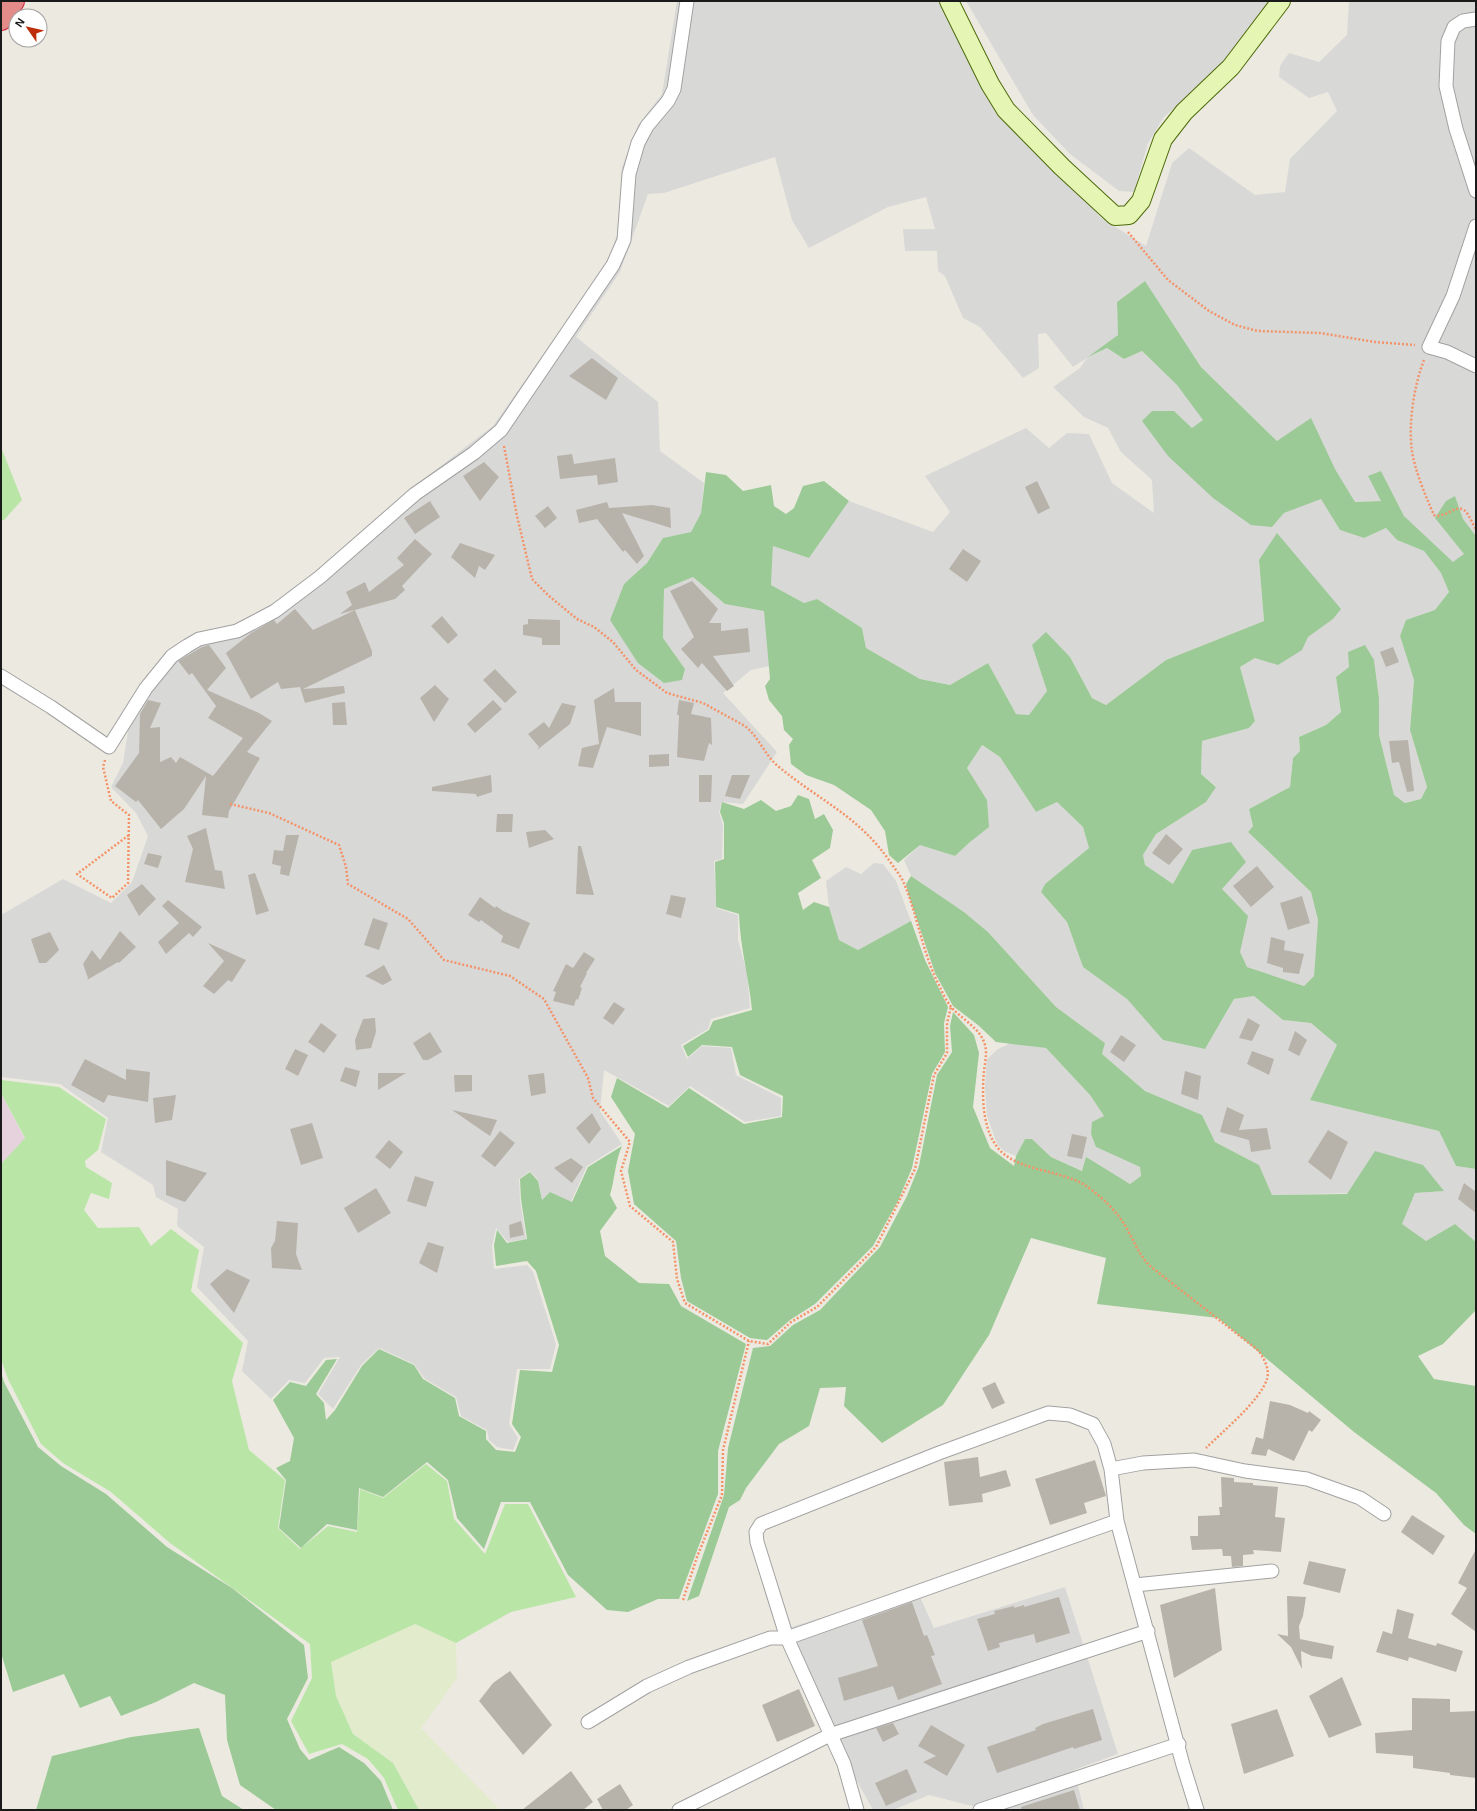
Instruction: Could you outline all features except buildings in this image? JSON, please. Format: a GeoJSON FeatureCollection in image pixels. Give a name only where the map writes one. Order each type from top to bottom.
{"type":"FeatureCollection","features":[{"type":"Feature","properties":{"kind":"highway"},"geometry":{"type":"LineString","coordinates":[[1,19],[13,1]]}},
{"type":"Feature","properties":{"kind":"main road"},"geometry":{"type":"LineString","coordinates":[[949,1],[990,84],[1006,110],[1062,167],[1115,216],[1129,215],[1141,201],[1163,139],[1184,112],[1231,67],[1281,1]]}},
{"type":"Feature","properties":{"kind":"street"},"geometry":{"type":"LineString","coordinates":[[1,676],[51,707],[109,747],[146,688],[172,656],[199,639],[237,631],[275,611],[320,577],[415,494],[474,453],[501,430],[595,294],[613,265],[624,240],[629,174],[638,143],[647,126],[668,102],[674,89],[687,1]]}},
{"type":"Feature","properties":{"kind":"street"},"geometry":{"type":"LineString","coordinates":[[1476,19],[1463,21],[1454,27],[1448,41],[1446,86],[1456,129],[1476,191]]}},
{"type":"Feature","properties":{"kind":"street"},"geometry":{"type":"LineString","coordinates":[[1476,226],[1453,296],[1429,347],[1447,352],[1476,366]]}},
{"type":"Feature","properties":{"kind":"street"},"geometry":{"type":"LineString","coordinates":[[857,1810],[844,1764],[787,1638],[756,1532],[761,1524],[939,1453],[1048,1413],[1070,1415],[1093,1424],[1104,1444],[1111,1469],[1117,1521],[1197,1810]]}},
{"type":"Feature","properties":{"kind":"street"},"geometry":{"type":"LineString","coordinates":[[1111,1469],[1143,1463],[1194,1460],[1245,1471],[1307,1479],[1360,1498],[1384,1514]]}},
{"type":"Feature","properties":{"kind":"street"},"geometry":{"type":"LineString","coordinates":[[588,1722],[647,1686],[689,1667],[770,1638],[787,1638],[1117,1521]]}},
{"type":"Feature","properties":{"kind":"street"},"geometry":{"type":"LineString","coordinates":[[1135,1585],[1272,1571]]}},
{"type":"Feature","properties":{"kind":"street"},"geometry":{"type":"LineString","coordinates":[[679,1810],[830,1735],[1148,1631]]}},
{"type":"Feature","properties":{"kind":"street"},"geometry":{"type":"LineString","coordinates":[[980,1810],[1178,1744]]}},
{"type":"Feature","properties":{"kind":"path"},"geometry":{"type":"LineString","coordinates":[[1115,216],[1168,280],[1209,311],[1235,326],[1258,331],[1320,333],[1375,342],[1429,347],[1417,376],[1412,453],[1434,515],[1441,517],[1457,508],[1465,511],[1476,529]]}},
{"type":"Feature","properties":{"kind":"path"},"geometry":{"type":"LineString","coordinates":[[501,430],[517,516],[532,579],[549,596],[572,614],[613,642],[636,670],[667,693],[702,703],[745,726],[751,731],[770,758],[779,767],[840,810],[867,834],[884,853],[902,880],[931,968],[951,1007],[984,1040],[987,1049],[983,1090],[986,1116],[990,1134],[1001,1151],[1011,1159],[1082,1183],[1112,1208],[1125,1225],[1141,1257],[1150,1266],[1251,1343],[1265,1361],[1267,1371],[1266,1380],[1259,1394],[1194,1460]]}},
{"type":"Feature","properties":{"kind":"path"},"geometry":{"type":"LineString","coordinates":[[109,747],[103,767],[111,801],[129,815],[129,835],[128,883],[112,898],[77,874],[129,835]]}},
{"type":"Feature","properties":{"kind":"path"},"geometry":{"type":"LineString","coordinates":[[230,804],[269,813],[339,845],[346,867],[348,884],[408,919],[444,960],[510,976],[544,999],[588,1078],[593,1098],[630,1142],[621,1170],[630,1206],[673,1242],[677,1279],[685,1303],[749,1341],[768,1344],[791,1322],[817,1306],[876,1247],[915,1169],[934,1075],[947,1053],[947,1023],[951,1007]]}},
{"type":"Feature","properties":{"kind":"path"},"geometry":{"type":"LineString","coordinates":[[683,1600],[697,1557],[722,1494],[723,1450],[749,1341]]}},
{"type":"Feature","properties":{"kind":"shaded area"},"geometry":{"type":"Polygon","coordinates":[[[677,1],[939,1],[999,106],[1101,218],[1146,246],[1172,163],[1189,148],[1255,195],[1285,192],[1290,159],[1337,111],[1328,92],[1309,98],[1279,77],[1280,66],[1289,53],[1319,62],[1347,35],[1349,1],[1476,1],[1476,536],[1463,519],[1455,496],[1464,555],[1453,563],[1404,516],[1381,471],[1381,501],[1355,502],[1335,469],[1277,441],[1201,367],[1145,281],[1117,302],[1118,335],[1091,356],[1107,348],[1124,359],[1142,351],[1177,385],[1204,420],[1192,428],[1174,411],[1272,527],[1284,513],[1321,498],[1340,530],[1364,538],[1386,528],[1397,540],[1424,551],[1441,573],[1449,592],[1435,611],[1406,621],[1400,636],[1414,680],[1410,730],[1427,787],[1421,799],[1405,803],[1394,795],[1379,735],[1379,698],[1374,660],[1349,667],[1336,677],[1341,712],[1326,725],[1299,737],[1300,751],[1293,758],[1290,787],[1249,809],[1253,826],[1248,832],[1311,892],[1318,920],[1314,976],[1304,986],[1247,967],[1239,952],[1247,916],[1221,889],[1192,850],[1173,884],[1145,865],[1143,855],[1156,834],[1206,802],[1216,786],[1201,774],[1202,741],[1249,728],[1255,721],[1240,667],[1255,658],[1302,650],[1307,637],[1333,619],[1259,561],[1264,621],[1166,660],[1106,705],[1092,698],[1070,657],[1032,645],[1047,691],[1030,715],[1016,714],[988,663],[950,685],[920,679],[866,648],[862,628],[817,599],[804,603],[771,585],[773,546],[809,558],[849,501],[933,532],[950,512],[925,476],[1026,428],[1049,448],[1067,433],[1089,434],[1112,483],[1154,513],[1152,480],[1121,452],[1108,428],[1084,417],[1053,387],[1080,368],[1087,358],[1073,367],[1046,333],[1038,334],[1039,368],[1023,378],[980,327],[963,318],[945,276],[938,271],[937,251],[905,251],[903,229],[935,229],[926,197],[888,207],[809,248],[792,220],[775,157],[664,193],[648,194],[620,272],[576,337],[658,402],[660,451],[704,483],[701,513],[691,532],[663,538],[647,563],[624,584],[610,620],[625,640],[685,669],[663,638],[664,589],[693,577],[725,604],[765,611],[770,666],[751,670],[723,693],[777,752],[743,804],[722,802],[719,812],[723,825],[722,859],[714,861],[716,908],[738,915],[738,940],[747,973],[750,1008],[711,1019],[708,1029],[681,1045],[687,1059],[702,1046],[731,1048],[736,1075],[781,1098],[781,1116],[745,1122],[690,1086],[669,1106],[604,1070],[600,1111],[622,1144],[587,1166],[571,1202],[550,1192],[542,1200],[538,1180],[530,1171],[519,1179],[520,1200],[526,1239],[508,1242],[496,1228],[492,1246],[494,1269],[527,1265],[533,1272],[556,1344],[550,1369],[517,1369],[509,1424],[518,1438],[513,1450],[497,1447],[489,1440],[487,1430],[461,1416],[456,1397],[425,1379],[414,1364],[379,1348],[361,1365],[333,1409],[318,1394],[340,1357],[324,1358],[305,1383],[289,1380],[271,1399],[242,1371],[248,1341],[197,1287],[204,1247],[177,1226],[178,1209],[156,1197],[153,1185],[101,1152],[108,1118],[60,1084],[1,1077],[1,915],[63,879],[111,903],[132,882],[148,836],[136,813],[111,787],[123,763],[129,725],[168,654],[234,627],[280,604],[416,485],[493,426],[607,263],[617,235],[622,167],[638,125],[662,94],[677,1]]]}},
{"type":"Feature","properties":{"kind":"shaded area"},"geometry":{"type":"Polygon","coordinates":[[[966,1],[1270,1],[1221,66],[1164,117],[1148,143],[1134,192],[1119,191],[1070,154],[1033,115],[966,1]]]}},
{"type":"Feature","properties":{"kind":"shaded area"},"geometry":{"type":"Polygon","coordinates":[[[981,745],[1000,757],[1036,812],[1057,802],[1083,827],[1089,848],[1045,884],[1041,892],[1067,922],[1083,967],[1127,999],[1163,1040],[1205,1049],[1234,999],[1254,996],[1283,1020],[1311,1023],[1337,1045],[1310,1100],[1439,1131],[1456,1166],[1476,1169],[1476,1242],[1455,1224],[1426,1241],[1402,1224],[1415,1193],[1444,1191],[1272,1195],[1259,1165],[1215,1142],[1202,1115],[1145,1091],[1102,1054],[1105,1043],[1056,1007],[988,932],[964,912],[911,876],[904,860],[920,845],[955,856],[970,842],[987,800],[967,768],[981,745]]]}},
{"type":"Feature","properties":{"kind":"shaded area"},"geometry":{"type":"Polygon","coordinates":[[[874,863],[883,864],[896,881],[911,921],[858,950],[839,940],[829,907],[826,881],[846,867],[861,874],[874,863]]]}},
{"type":"Feature","properties":{"kind":"shaded area"},"geometry":{"type":"Polygon","coordinates":[[[1011,1043],[1046,1048],[1090,1095],[1104,1116],[1096,1147],[1140,1167],[1141,1176],[1130,1184],[1086,1158],[1083,1171],[1051,1157],[1032,1139],[1025,1139],[1016,1156],[1004,1151],[997,1144],[987,1116],[985,1089],[987,1059],[998,1049],[1011,1043]]]}},
{"type":"Feature","properties":{"kind":"shaded area"},"geometry":{"type":"Polygon","coordinates":[[[1,1093],[25,1139],[1,1164],[1,1093]]]}},
{"type":"Feature","properties":{"kind":"shaded area"},"geometry":{"type":"Polygon","coordinates":[[[1065,1587],[1118,1754],[1074,1770],[1084,1810],[978,1810],[976,1807],[929,1795],[893,1810],[873,1810],[851,1770],[785,1629],[916,1588],[934,1628],[1065,1587]]]}},
{"type":"Feature","properties":{"kind":"green space"},"geometry":{"type":"Polygon","coordinates":[[[1145,281],[1201,367],[1277,441],[1311,418],[1335,469],[1355,502],[1381,501],[1368,476],[1381,471],[1404,516],[1453,562],[1464,554],[1435,518],[1446,501],[1455,496],[1463,519],[1476,536],[1476,1169],[1456,1166],[1439,1131],[1310,1100],[1337,1045],[1311,1023],[1283,1020],[1254,996],[1234,999],[1205,1049],[1163,1040],[1127,999],[1083,967],[1067,922],[1041,892],[1045,884],[1089,848],[1083,827],[1057,802],[1036,812],[1000,757],[982,745],[967,768],[987,800],[989,827],[955,856],[920,845],[898,863],[889,855],[885,831],[871,810],[834,785],[806,775],[791,764],[789,745],[793,739],[784,730],[782,716],[769,700],[765,686],[770,679],[764,611],[725,604],[693,577],[664,589],[663,638],[685,669],[682,680],[664,683],[638,663],[610,620],[624,584],[647,563],[663,538],[691,532],[701,513],[706,472],[726,475],[743,491],[771,485],[774,506],[786,514],[794,508],[803,486],[824,481],[849,501],[809,558],[773,546],[771,585],[804,603],[817,599],[862,628],[866,648],[920,679],[950,685],[988,663],[1016,714],[1029,715],[1047,691],[1032,645],[1046,632],[1070,657],[1092,698],[1106,705],[1166,660],[1264,621],[1259,560],[1277,533],[1341,609],[1333,619],[1308,637],[1302,650],[1278,665],[1255,658],[1240,667],[1255,721],[1249,728],[1202,741],[1201,774],[1216,787],[1206,802],[1156,834],[1143,855],[1145,865],[1173,884],[1192,850],[1231,842],[1246,862],[1222,889],[1248,916],[1240,952],[1247,967],[1304,986],[1314,976],[1318,920],[1311,892],[1248,832],[1253,826],[1249,809],[1290,787],[1293,758],[1300,751],[1299,737],[1326,725],[1341,712],[1336,677],[1349,667],[1348,652],[1365,645],[1374,660],[1379,698],[1379,735],[1394,795],[1405,803],[1421,799],[1427,787],[1410,730],[1414,680],[1400,636],[1406,620],[1435,610],[1449,592],[1441,573],[1424,551],[1397,540],[1386,528],[1364,538],[1340,530],[1321,499],[1284,513],[1272,527],[1251,525],[1213,498],[1168,456],[1142,421],[1152,411],[1174,411],[1192,428],[1203,420],[1177,385],[1142,351],[1124,359],[1107,348],[1088,357],[1118,335],[1117,302],[1145,281]]]}},
{"type":"Feature","properties":{"kind":"green space"},"geometry":{"type":"Polygon","coordinates":[[[1,447],[22,500],[4,520],[1,520],[1,447]]]}},
{"type":"Feature","properties":{"kind":"green space"},"geometry":{"type":"Polygon","coordinates":[[[798,795],[809,799],[815,819],[824,814],[833,830],[830,848],[812,860],[821,878],[798,893],[803,910],[814,902],[829,907],[839,940],[858,950],[911,921],[925,960],[948,1007],[944,1023],[945,1052],[932,1074],[912,1168],[898,1201],[873,1246],[815,1304],[790,1320],[767,1340],[750,1338],[687,1301],[681,1278],[676,1241],[634,1204],[628,1171],[635,1134],[611,1097],[617,1078],[668,1108],[689,1088],[744,1124],[782,1117],[783,1096],[740,1075],[732,1047],[702,1045],[688,1057],[683,1046],[709,1030],[713,1021],[752,1010],[741,938],[739,914],[716,907],[715,862],[724,859],[724,823],[720,812],[722,802],[744,809],[761,800],[776,811],[791,806],[798,795]]]}},
{"type":"Feature","properties":{"kind":"green space"},"geometry":{"type":"Polygon","coordinates":[[[911,876],[964,912],[988,932],[1056,1007],[1105,1043],[1102,1054],[1145,1091],[1202,1115],[1215,1142],[1259,1165],[1272,1195],[1347,1194],[1375,1151],[1423,1165],[1444,1191],[1415,1193],[1402,1224],[1426,1241],[1455,1224],[1476,1242],[1476,1310],[1443,1344],[1418,1356],[1434,1379],[1476,1386],[1476,1534],[1464,1525],[1436,1493],[1354,1432],[1218,1318],[1097,1304],[1106,1258],[1031,1238],[989,1335],[943,1405],[882,1443],[844,1406],[846,1387],[820,1388],[809,1426],[779,1444],[746,1488],[740,1500],[729,1507],[699,1596],[687,1601],[724,1495],[728,1448],[753,1348],[770,1346],[793,1325],[820,1310],[880,1247],[907,1196],[919,1166],[937,1075],[952,1052],[950,1026],[953,1012],[974,1035],[979,1053],[973,1107],[990,1148],[1014,1166],[1016,1156],[1025,1139],[1032,1139],[1051,1157],[1082,1171],[1086,1157],[1130,1184],[1141,1176],[1140,1167],[1096,1147],[1091,1134],[1092,1122],[1104,1116],[1090,1095],[1046,1048],[996,1042],[978,1025],[953,1006],[935,973],[909,896],[906,884],[911,876]]]}},
{"type":"Feature","properties":{"kind":"green space"},"geometry":{"type":"Polygon","coordinates":[[[1,1080],[59,1087],[106,1119],[98,1150],[85,1161],[86,1167],[112,1183],[109,1199],[91,1193],[84,1210],[98,1228],[139,1227],[151,1246],[171,1229],[199,1250],[191,1291],[243,1343],[232,1381],[249,1450],[285,1480],[278,1528],[300,1549],[328,1526],[357,1532],[360,1489],[383,1498],[426,1464],[447,1481],[454,1519],[485,1554],[505,1504],[528,1504],[576,1597],[511,1612],[456,1643],[415,1624],[331,1662],[336,1696],[353,1734],[393,1763],[419,1810],[398,1810],[384,1778],[368,1759],[342,1744],[309,1754],[291,1721],[312,1678],[310,1644],[170,1543],[111,1492],[63,1463],[41,1444],[8,1379],[1,1359],[1,1164],[25,1138],[1,1093],[1,1080]]]}},
{"type":"Feature","properties":{"kind":"green space"},"geometry":{"type":"Polygon","coordinates":[[[622,1146],[610,1195],[617,1208],[600,1231],[605,1256],[639,1283],[669,1284],[681,1306],[746,1344],[718,1451],[718,1494],[679,1599],[658,1599],[628,1612],[607,1610],[568,1575],[530,1502],[501,1502],[484,1549],[457,1518],[448,1480],[427,1462],[383,1497],[359,1488],[357,1530],[327,1524],[301,1548],[279,1528],[286,1480],[276,1468],[290,1461],[294,1438],[273,1400],[290,1382],[306,1386],[326,1360],[337,1359],[316,1394],[324,1403],[326,1420],[335,1410],[362,1366],[379,1349],[414,1365],[423,1379],[455,1398],[459,1416],[486,1431],[486,1439],[496,1450],[515,1452],[521,1437],[512,1424],[520,1370],[552,1372],[559,1345],[536,1271],[527,1261],[496,1266],[494,1245],[497,1230],[507,1243],[527,1239],[521,1199],[520,1179],[530,1172],[538,1181],[542,1200],[550,1192],[572,1202],[588,1167],[622,1146]]]}},
{"type":"Feature","properties":{"kind":"green space"},"geometry":{"type":"Polygon","coordinates":[[[1,1372],[4,1382],[38,1447],[61,1466],[106,1494],[167,1547],[232,1588],[304,1645],[308,1678],[287,1719],[300,1749],[309,1760],[339,1747],[364,1763],[381,1781],[393,1810],[276,1810],[240,1785],[227,1740],[225,1695],[194,1683],[156,1702],[121,1716],[110,1696],[80,1708],[64,1674],[13,1692],[1,1653],[1,1372]]]}},
{"type":"Feature","properties":{"kind":"green space"},"geometry":{"type":"Polygon","coordinates":[[[415,1624],[456,1643],[457,1678],[421,1728],[500,1810],[419,1810],[393,1763],[353,1734],[336,1696],[331,1662],[415,1624]]]}},
{"type":"Feature","properties":{"kind":"green space"},"geometry":{"type":"Polygon","coordinates":[[[199,1728],[222,1796],[244,1810],[36,1810],[52,1756],[131,1737],[199,1728]]]}}]}
